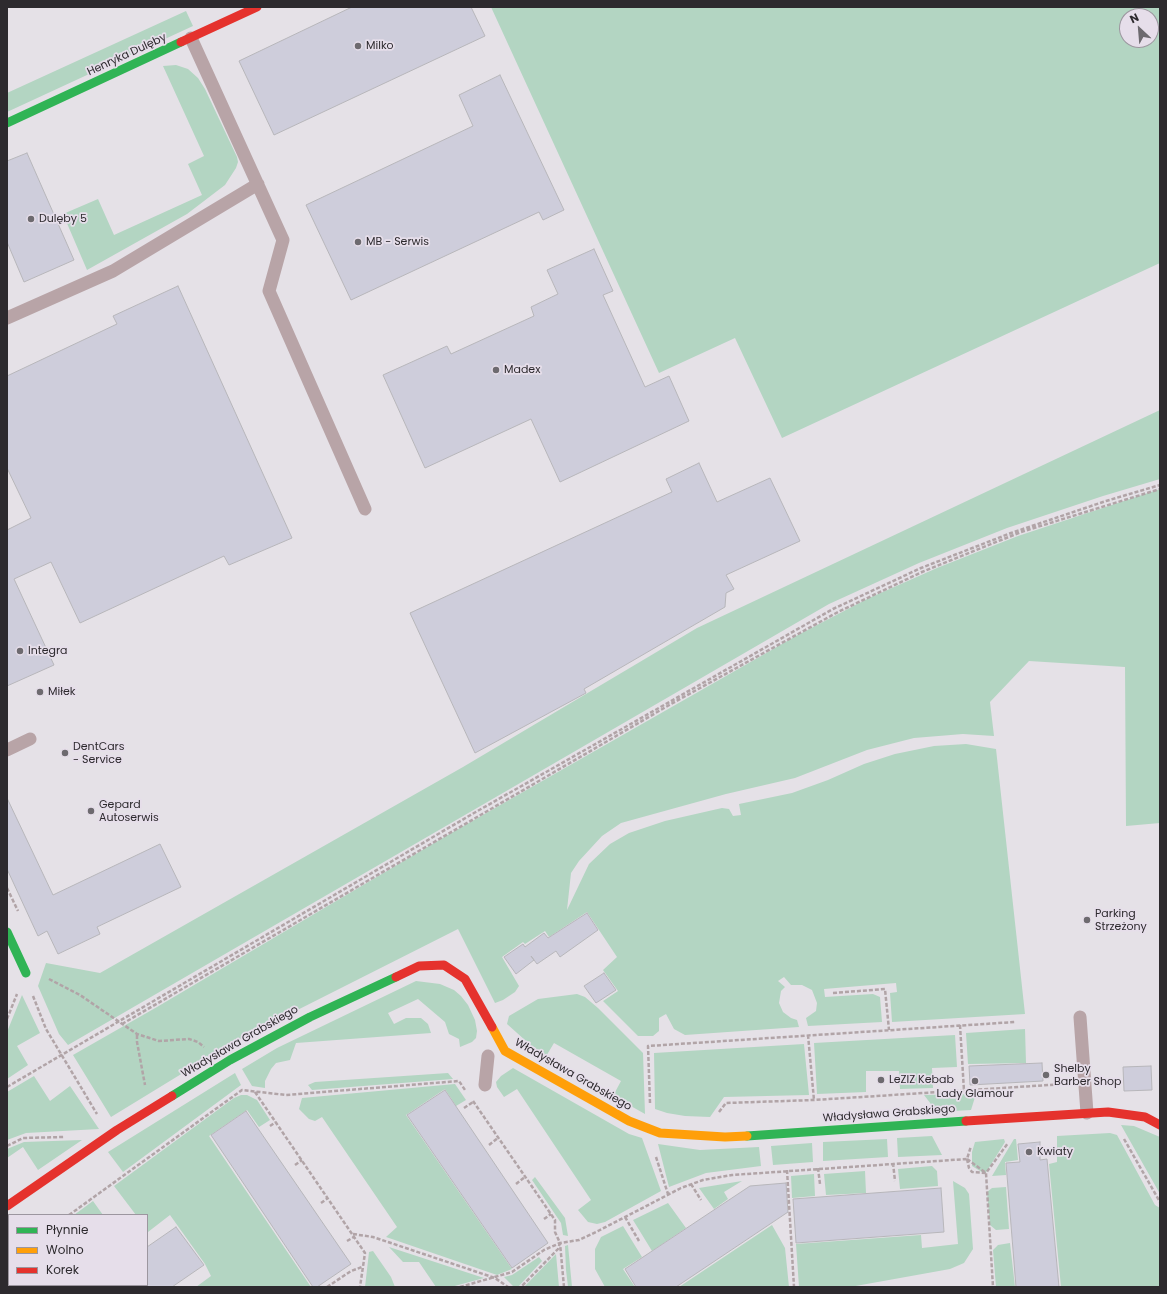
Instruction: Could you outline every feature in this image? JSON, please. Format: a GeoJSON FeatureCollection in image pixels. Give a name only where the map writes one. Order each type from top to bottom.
{"type":"FeatureCollection","features":[{"type":"Feature","properties":{"kind":"street","name":"Henryka Dulęby"},"geometry":{"type":"LineString","coordinates":[[7,123],[258,7]]}},
{"type":"Feature","properties":{"kind":"street"},"geometry":{"type":"LineString","coordinates":[[7,932],[26,973]]}},
{"type":"Feature","properties":{"kind":"street","name":"Władysława Grabskiego"},"geometry":{"type":"LineString","coordinates":[[7,1206],[117,1130],[217,1068],[310,1016],[419,966],[444,964],[465,979],[505,1051],[629,1121],[660,1133],[725,1137],[1108,1112],[1145,1117],[1160,1125]]}},
{"type":"Feature","properties":{"kind":"lane"},"geometry":{"type":"LineString","coordinates":[[191,38],[283,240],[269,291],[365,509]]}},
{"type":"Feature","properties":{"kind":"lane"},"geometry":{"type":"LineString","coordinates":[[7,318],[113,271],[258,184]]}},
{"type":"Feature","properties":{"kind":"lane"},"geometry":{"type":"LineString","coordinates":[[7,750],[30,739]]}},
{"type":"Feature","properties":{"kind":"lane"},"geometry":{"type":"LineString","coordinates":[[1080,1017],[1087,1113]]}},
{"type":"Feature","properties":{"kind":"lane"},"geometry":{"type":"LineString","coordinates":[[485,1085],[488,1056]]}},
{"type":"Feature","properties":{"kind":"path"},"geometry":{"type":"LineString","coordinates":[[7,1087],[474,813],[833,609],[921,568],[1011,533],[1106,500],[1160,485]]}},
{"type":"Feature","properties":{"kind":"path"},"geometry":{"type":"LineString","coordinates":[[122,1024],[671,704],[838,612],[922,572],[1021,532],[1160,489]]}},
{"type":"Feature","properties":{"kind":"path"},"geometry":{"type":"LineString","coordinates":[[26,973],[51,980],[80,995],[117,1022],[137,1034],[159,1042],[189,1039],[198,1042],[206,1048],[217,1068]]}},
{"type":"Feature","properties":{"kind":"path"},"geometry":{"type":"LineString","coordinates":[[26,973],[31,991],[46,1028],[92,1106]]}},
{"type":"Feature","properties":{"kind":"path"},"geometry":{"type":"LineString","coordinates":[[833,993],[886,989],[889,1030]]}},
{"type":"Feature","properties":{"kind":"path"},"geometry":{"type":"LineString","coordinates":[[650,1106],[648,1046],[1015,1022]]}},
{"type":"Feature","properties":{"kind":"path"},"geometry":{"type":"LineString","coordinates":[[960,1025],[964,1091]]}},
{"type":"Feature","properties":{"kind":"path"},"geometry":{"type":"LineString","coordinates":[[137,1034],[137,1042],[145,1084],[140,1089]]}},
{"type":"Feature","properties":{"kind":"path"},"geometry":{"type":"LineString","coordinates":[[808,1035],[814,1100]]}},
{"type":"Feature","properties":{"kind":"path"},"geometry":{"type":"LineString","coordinates":[[70,1214],[242,1090],[286,1095],[459,1081],[466,1091]]}},
{"type":"Feature","properties":{"kind":"path"},"geometry":{"type":"LineString","coordinates":[[717,1116],[726,1103],[814,1100],[1085,1082]]}},
{"type":"Feature","properties":{"kind":"path"},"geometry":{"type":"LineString","coordinates":[[255,1091],[365,1253],[360,1287]]}},
{"type":"Feature","properties":{"kind":"path"},"geometry":{"type":"LineString","coordinates":[[469,1096],[555,1220],[555,1232],[560,1243],[564,1287]]}},
{"type":"Feature","properties":{"kind":"path"},"geometry":{"type":"LineString","coordinates":[[464,1108],[473,1102]]}},
{"type":"Feature","properties":{"kind":"path"},"geometry":{"type":"LineString","coordinates":[[270,1126],[276,1122]]}},
{"type":"Feature","properties":{"kind":"path"},"geometry":{"type":"LineString","coordinates":[[7,1146],[23,1138],[71,1136]]}},
{"type":"Feature","properties":{"kind":"path"},"geometry":{"type":"LineString","coordinates":[[1123,1137],[1160,1202]]}},
{"type":"Feature","properties":{"kind":"path"},"geometry":{"type":"LineString","coordinates":[[489,1145],[498,1138]]}},
{"type":"Feature","properties":{"kind":"path"},"geometry":{"type":"LineString","coordinates":[[993,1287],[986,1173],[1009,1141]]}},
{"type":"Feature","properties":{"kind":"path"},"geometry":{"type":"LineString","coordinates":[[971,1144],[967,1158],[969,1168],[972,1172],[986,1173]]}},
{"type":"Feature","properties":{"kind":"path"},"geometry":{"type":"LineString","coordinates":[[460,1287],[512,1272],[544,1250],[560,1243],[579,1240],[681,1188],[691,1184],[732,1175],[967,1158],[986,1173]]}},
{"type":"Feature","properties":{"kind":"path"},"geometry":{"type":"LineString","coordinates":[[295,1165],[302,1160]]}},
{"type":"Feature","properties":{"kind":"path"},"geometry":{"type":"LineString","coordinates":[[894,1163],[895,1181]]}},
{"type":"Feature","properties":{"kind":"path"},"geometry":{"type":"LineString","coordinates":[[818,1168],[820,1184]]}},
{"type":"Feature","properties":{"kind":"path"},"geometry":{"type":"LineString","coordinates":[[787,1170],[794,1287]]}},
{"type":"Feature","properties":{"kind":"path"},"geometry":{"type":"LineString","coordinates":[[516,1184],[526,1177]]}},
{"type":"Feature","properties":{"kind":"path"},"geometry":{"type":"LineString","coordinates":[[691,1184],[701,1200]]}},
{"type":"Feature","properties":{"kind":"path"},"geometry":{"type":"LineString","coordinates":[[322,1203],[328,1198]]}},
{"type":"Feature","properties":{"kind":"path"},"geometry":{"type":"LineString","coordinates":[[544,1219],[551,1214]]}},
{"type":"Feature","properties":{"kind":"path"},"geometry":{"type":"LineString","coordinates":[[625,1217],[639,1241]]}},
{"type":"Feature","properties":{"kind":"path"},"geometry":{"type":"LineString","coordinates":[[347,1241],[354,1235],[373,1237],[495,1278],[508,1287]]}},
{"type":"Feature","properties":{"kind":"path"},"geometry":{"type":"LineString","coordinates":[[522,1287],[558,1249],[560,1243]]}},
{"type":"Feature","properties":{"kind":"path"},"geometry":{"type":"LineString","coordinates":[[327,1287],[351,1271],[363,1266]]}},
{"type":"Feature","properties":{"kind":"green space"},"geometry":{"type":"Polygon","coordinates":[[[491,7],[1160,7],[1160,263],[782,438],[735,338],[659,373],[491,7]]]}},
{"type":"Feature","properties":{"kind":"green space"},"geometry":{"type":"Polygon","coordinates":[[[186,11],[193,26],[7,112],[7,93],[186,11]]]}},
{"type":"Feature","properties":{"kind":"green space"},"geometry":{"type":"Polygon","coordinates":[[[176,65],[188,69],[198,78],[205,89],[237,157],[238,162],[236,168],[225,185],[187,214],[87,270],[63,214],[98,199],[114,235],[202,195],[188,164],[204,156],[163,66],[176,65]]]}},
{"type":"Feature","properties":{"kind":"green space"},"geometry":{"type":"Polygon","coordinates":[[[1160,410],[1160,479],[1007,528],[919,563],[829,604],[68,1045],[59,1034],[38,986],[46,963],[100,973],[463,767],[697,628],[1160,410]]]}},
{"type":"Feature","properties":{"kind":"green space"},"geometry":{"type":"Polygon","coordinates":[[[1160,489],[1160,823],[1126,826],[1125,667],[1029,661],[990,702],[994,736],[963,734],[914,738],[867,750],[795,778],[726,794],[621,823],[602,836],[579,861],[571,873],[567,910],[589,864],[610,844],[629,833],[665,821],[722,808],[729,809],[733,816],[741,815],[739,804],[792,793],[828,780],[864,764],[895,754],[934,746],[966,744],[996,749],[1025,1014],[892,1022],[890,993],[897,992],[896,983],[824,989],[825,997],[873,994],[880,997],[882,1022],[808,1026],[806,1018],[816,1011],[817,1003],[812,990],[802,985],[791,985],[784,977],[778,981],[785,987],[781,991],[779,1003],[783,1012],[791,1018],[797,1020],[799,1027],[685,1035],[674,1029],[666,1014],[659,1018],[659,1031],[653,1036],[638,1036],[603,1001],[618,991],[603,970],[617,957],[587,912],[549,937],[545,931],[525,944],[523,942],[502,957],[519,986],[515,992],[503,1000],[495,1003],[458,929],[232,1043],[111,1117],[73,1055],[446,836],[796,636],[867,599],[937,568],[1018,536],[1160,489]]]}},
{"type":"Feature","properties":{"kind":"green space"},"geometry":{"type":"Polygon","coordinates":[[[416,981],[440,984],[454,990],[461,996],[468,1005],[475,1020],[477,1031],[476,1038],[472,1042],[460,1047],[459,1039],[449,1034],[445,1022],[418,999],[388,1013],[394,1024],[406,1018],[421,1018],[428,1024],[431,1033],[296,1043],[290,1060],[276,1063],[271,1069],[265,1081],[265,1088],[252,1086],[242,1069],[277,1048],[416,981]]]}},
{"type":"Feature","properties":{"kind":"green space"},"geometry":{"type":"Polygon","coordinates":[[[577,994],[585,997],[598,1008],[643,1053],[645,1114],[613,1096],[621,1081],[554,1043],[545,1058],[507,1024],[509,1016],[538,999],[577,994]]]}},
{"type":"Feature","properties":{"kind":"green space"},"geometry":{"type":"Polygon","coordinates":[[[22,995],[40,1033],[17,1046],[28,1065],[7,1079],[7,1032],[22,995]]]}},
{"type":"Feature","properties":{"kind":"green space"},"geometry":{"type":"Polygon","coordinates":[[[1025,1029],[1026,1063],[968,1064],[966,1033],[1025,1029]]]}},
{"type":"Feature","properties":{"kind":"green space"},"geometry":{"type":"Polygon","coordinates":[[[955,1035],[957,1067],[932,1068],[933,1088],[900,1089],[899,1071],[866,1071],[866,1092],[817,1094],[814,1043],[955,1035]]]}},
{"type":"Feature","properties":{"kind":"green space"},"geometry":{"type":"Polygon","coordinates":[[[804,1044],[809,1095],[724,1097],[710,1117],[685,1116],[655,1109],[654,1053],[804,1044]]]}},
{"type":"Feature","properties":{"kind":"green space"},"geometry":{"type":"Polygon","coordinates":[[[513,1068],[629,1134],[642,1138],[661,1191],[605,1222],[597,1224],[588,1222],[578,1210],[591,1200],[517,1089],[504,1097],[497,1087],[496,1082],[501,1076],[513,1068]]]}},
{"type":"Feature","properties":{"kind":"green space"},"geometry":{"type":"Polygon","coordinates":[[[235,1073],[241,1085],[123,1172],[108,1152],[235,1073]]]}},
{"type":"Feature","properties":{"kind":"green space"},"geometry":{"type":"Polygon","coordinates":[[[448,1073],[453,1079],[312,1090],[308,1085],[315,1082],[448,1073]]]}},
{"type":"Feature","properties":{"kind":"green space"},"geometry":{"type":"Polygon","coordinates":[[[34,1076],[50,1101],[70,1086],[99,1129],[26,1133],[7,1140],[7,1092],[34,1076]]]}},
{"type":"Feature","properties":{"kind":"green space"},"geometry":{"type":"Polygon","coordinates":[[[455,1084],[466,1100],[456,1106],[445,1089],[406,1115],[512,1269],[497,1275],[386,1237],[397,1227],[322,1117],[315,1121],[309,1119],[299,1109],[302,1098],[455,1084]]]}},
{"type":"Feature","properties":{"kind":"green space"},"geometry":{"type":"Polygon","coordinates":[[[976,1094],[971,1110],[937,1112],[924,1095],[976,1094]]]}},
{"type":"Feature","properties":{"kind":"green space"},"geometry":{"type":"Polygon","coordinates":[[[241,1095],[247,1095],[257,1100],[270,1120],[259,1127],[247,1110],[209,1136],[311,1287],[196,1287],[211,1276],[205,1264],[170,1215],[148,1232],[148,1214],[135,1214],[114,1186],[234,1098],[241,1095]]]}},
{"type":"Feature","properties":{"kind":"green space"},"geometry":{"type":"Polygon","coordinates":[[[1121,1125],[1134,1126],[1160,1137],[1160,1194],[1121,1125]]]}},
{"type":"Feature","properties":{"kind":"green space"},"geometry":{"type":"Polygon","coordinates":[[[1110,1133],[1117,1135],[1155,1205],[1160,1208],[1160,1287],[1061,1287],[1049,1164],[1057,1162],[1057,1136],[1110,1133]]]}},
{"type":"Feature","properties":{"kind":"green space"},"geometry":{"type":"Polygon","coordinates":[[[932,1136],[942,1155],[898,1157],[897,1138],[932,1136]]]}},
{"type":"Feature","properties":{"kind":"green space"},"geometry":{"type":"Polygon","coordinates":[[[887,1139],[888,1157],[823,1161],[823,1142],[887,1139]]]}},
{"type":"Feature","properties":{"kind":"green space"},"geometry":{"type":"Polygon","coordinates":[[[1004,1139],[1005,1142],[985,1174],[972,1166],[972,1152],[975,1142],[1004,1139]]]}},
{"type":"Feature","properties":{"kind":"green space"},"geometry":{"type":"Polygon","coordinates":[[[1014,1139],[1016,1139],[1018,1160],[1005,1162],[1006,1175],[992,1176],[1014,1139]]]}},
{"type":"Feature","properties":{"kind":"green space"},"geometry":{"type":"Polygon","coordinates":[[[82,1140],[38,1170],[23,1147],[7,1158],[7,1149],[24,1142],[82,1140]]]}},
{"type":"Feature","properties":{"kind":"green space"},"geometry":{"type":"Polygon","coordinates":[[[812,1143],[813,1162],[773,1165],[771,1146],[812,1143]]]}},
{"type":"Feature","properties":{"kind":"green space"},"geometry":{"type":"Polygon","coordinates":[[[658,1144],[700,1150],[759,1147],[761,1166],[706,1173],[669,1187],[658,1144]]]}},
{"type":"Feature","properties":{"kind":"green space"},"geometry":{"type":"Polygon","coordinates":[[[932,1166],[937,1171],[938,1186],[900,1189],[898,1169],[932,1166]]]}},
{"type":"Feature","properties":{"kind":"green space"},"geometry":{"type":"Polygon","coordinates":[[[865,1171],[866,1193],[826,1195],[824,1174],[865,1171]]]}},
{"type":"Feature","properties":{"kind":"green space"},"geometry":{"type":"Polygon","coordinates":[[[814,1174],[815,1196],[792,1198],[791,1176],[814,1174]]]}},
{"type":"Feature","properties":{"kind":"green space"},"geometry":{"type":"Polygon","coordinates":[[[535,1177],[565,1218],[568,1236],[563,1235],[561,1223],[532,1180],[535,1177]]]}},
{"type":"Feature","properties":{"kind":"green space"},"geometry":{"type":"Polygon","coordinates":[[[742,1181],[724,1192],[728,1199],[714,1209],[699,1188],[742,1181]]]}},
{"type":"Feature","properties":{"kind":"green space"},"geometry":{"type":"Polygon","coordinates":[[[953,1181],[965,1188],[969,1194],[973,1249],[964,1263],[950,1269],[850,1287],[799,1287],[796,1244],[921,1235],[922,1248],[958,1244],[953,1181]]]}},
{"type":"Feature","properties":{"kind":"green space"},"geometry":{"type":"Polygon","coordinates":[[[1006,1187],[1009,1229],[996,1230],[990,1225],[987,1192],[992,1188],[1006,1187]]]}},
{"type":"Feature","properties":{"kind":"green space"},"geometry":{"type":"Polygon","coordinates":[[[93,1201],[102,1214],[75,1214],[93,1201]]]}},
{"type":"Feature","properties":{"kind":"green space"},"geometry":{"type":"Polygon","coordinates":[[[668,1203],[686,1228],[652,1251],[633,1220],[668,1203]]]}},
{"type":"Feature","properties":{"kind":"green space"},"geometry":{"type":"Polygon","coordinates":[[[772,1225],[785,1248],[789,1287],[679,1287],[772,1225]]]}},
{"type":"Feature","properties":{"kind":"green space"},"geometry":{"type":"Polygon","coordinates":[[[623,1226],[642,1257],[623,1269],[635,1287],[605,1287],[595,1269],[595,1249],[601,1237],[623,1226]]]}},
{"type":"Feature","properties":{"kind":"green space"},"geometry":{"type":"Polygon","coordinates":[[[1010,1243],[1015,1287],[996,1287],[993,1250],[998,1245],[1010,1243]]]}},
{"type":"Feature","properties":{"kind":"green space"},"geometry":{"type":"Polygon","coordinates":[[[568,1245],[572,1287],[568,1287],[566,1270],[565,1246],[568,1245]]]}},
{"type":"Feature","properties":{"kind":"green space"},"geometry":{"type":"Polygon","coordinates":[[[389,1247],[484,1278],[451,1287],[436,1287],[419,1262],[403,1262],[389,1247]]]}},
{"type":"Feature","properties":{"kind":"green space"},"geometry":{"type":"Polygon","coordinates":[[[373,1251],[391,1277],[395,1287],[365,1287],[369,1252],[373,1251]]]}},
{"type":"Feature","properties":{"kind":"green space"},"geometry":{"type":"Polygon","coordinates":[[[556,1254],[559,1287],[524,1287],[556,1254]]]}},
{"type":"Feature","properties":{"kind":"green space"},"geometry":{"type":"Polygon","coordinates":[[[539,1257],[542,1261],[518,1287],[514,1287],[504,1277],[512,1275],[539,1257]]]}},
{"type":"Feature","properties":{"kind":"building"},"geometry":{"type":"Polygon","coordinates":[[[352,7],[471,7],[485,36],[274,135],[239,61],[352,7]]]}},
{"type":"Feature","properties":{"kind":"building"},"geometry":{"type":"Polygon","coordinates":[[[500,75],[564,210],[543,220],[539,212],[351,300],[306,205],[473,126],[459,95],[500,75]]]}},
{"type":"Feature","properties":{"kind":"building","name":"Dulęby 5"},"geometry":{"type":"Polygon","coordinates":[[[27,153],[74,260],[24,282],[7,242],[7,161],[27,153]]]}},
{"type":"Feature","properties":{"kind":"building"},"geometry":{"type":"Polygon","coordinates":[[[594,249],[613,291],[603,295],[645,387],[669,376],[689,421],[560,482],[531,419],[425,468],[383,375],[447,346],[451,354],[534,316],[531,307],[558,294],[547,270],[594,249]]]}},
{"type":"Feature","properties":{"kind":"building"},"geometry":{"type":"Polygon","coordinates":[[[178,286],[292,538],[229,565],[224,556],[80,623],[51,562],[14,579],[54,665],[7,686],[7,530],[31,518],[7,468],[7,376],[117,324],[113,316],[178,286]]]}},
{"type":"Feature","properties":{"kind":"building"},"geometry":{"type":"Polygon","coordinates":[[[699,463],[717,502],[770,478],[800,541],[726,575],[734,589],[726,593],[725,607],[584,689],[586,693],[475,753],[410,613],[672,492],[666,479],[699,463]]]}},
{"type":"Feature","properties":{"kind":"building"},"geometry":{"type":"Polygon","coordinates":[[[7,798],[53,895],[160,844],[181,887],[97,927],[100,934],[58,954],[47,931],[38,936],[7,869],[7,798]]]}},
{"type":"Feature","properties":{"kind":"building"},"geometry":{"type":"Polygon","coordinates":[[[587,913],[598,930],[560,957],[556,951],[537,964],[534,960],[516,974],[504,957],[523,944],[525,947],[544,933],[548,938],[587,913]]]}},
{"type":"Feature","properties":{"kind":"building"},"geometry":{"type":"Polygon","coordinates":[[[604,973],[616,990],[596,1003],[584,986],[604,973]]]}},
{"type":"Feature","properties":{"kind":"building"},"geometry":{"type":"Polygon","coordinates":[[[1042,1063],[1043,1081],[970,1085],[969,1066],[1042,1063]]]}},
{"type":"Feature","properties":{"kind":"building"},"geometry":{"type":"Polygon","coordinates":[[[1151,1066],[1152,1090],[1124,1091],[1123,1067],[1151,1066]]]}},
{"type":"Feature","properties":{"kind":"building"},"geometry":{"type":"Polygon","coordinates":[[[445,1090],[548,1243],[512,1268],[407,1115],[445,1090]]]}},
{"type":"Feature","properties":{"kind":"building"},"geometry":{"type":"Polygon","coordinates":[[[246,1111],[351,1264],[317,1287],[313,1287],[211,1135],[246,1111]]]}},
{"type":"Feature","properties":{"kind":"building"},"geometry":{"type":"Polygon","coordinates":[[[1040,1142],[1040,1160],[1047,1159],[1059,1287],[1016,1287],[1006,1163],[1020,1162],[1018,1144],[1040,1142]]]}},
{"type":"Feature","properties":{"kind":"building"},"geometry":{"type":"Polygon","coordinates":[[[786,1183],[788,1212],[676,1287],[636,1287],[625,1269],[750,1186],[786,1183]]]}},
{"type":"Feature","properties":{"kind":"building"},"geometry":{"type":"Polygon","coordinates":[[[941,1188],[944,1232],[796,1243],[793,1199],[941,1188]]]}},
{"type":"Feature","properties":{"kind":"building"},"geometry":{"type":"Polygon","coordinates":[[[176,1227],[204,1265],[172,1287],[147,1287],[148,1246],[176,1227]]]}},
{"type":"Feature","properties":{"kind":"traffic: fast"},"geometry":{"type":"LineString","coordinates":[[7,123],[181,42]]}},
{"type":"Feature","properties":{"kind":"traffic: fast"},"geometry":{"type":"LineString","coordinates":[[7,932],[26,973]]}},
{"type":"Feature","properties":{"kind":"traffic: fast"},"geometry":{"type":"LineString","coordinates":[[172,1096],[230,1060],[310,1017],[396,977]]}},
{"type":"Feature","properties":{"kind":"traffic: fast"},"geometry":{"type":"LineString","coordinates":[[747,1136],[966,1121]]}},
{"type":"Feature","properties":{"kind":"traffic: slow"},"geometry":{"type":"LineString","coordinates":[[492,1027],[505,1051],[629,1121],[660,1133],[725,1137],[747,1136]]}},
{"type":"Feature","properties":{"kind":"traffic: jam"},"geometry":{"type":"LineString","coordinates":[[181,42],[257,7]]}},
{"type":"Feature","properties":{"kind":"traffic: jam"},"geometry":{"type":"LineString","coordinates":[[396,977],[419,966],[444,965],[465,979],[492,1027]]}},
{"type":"Feature","properties":{"kind":"traffic: jam"},"geometry":{"type":"LineString","coordinates":[[7,1206],[117,1130],[172,1096]]}},
{"type":"Feature","properties":{"kind":"traffic: jam"},"geometry":{"type":"LineString","coordinates":[[966,1121],[1108,1112],[1145,1117],[1160,1125]]}},
{"type":"Feature","properties":{"kind":"place","name":"Milko"},"geometry":{"type":"Point","coordinates":[358,46]}},
{"type":"Feature","properties":{"kind":"place","name":"Dulęby 5"},"geometry":{"type":"Point","coordinates":[31,219]}},
{"type":"Feature","properties":{"kind":"place","name":"MB - Serwis"},"geometry":{"type":"Point","coordinates":[358,242]}},
{"type":"Feature","properties":{"kind":"place","name":"Madex"},"geometry":{"type":"Point","coordinates":[496,370]}},
{"type":"Feature","properties":{"kind":"place","name":"Integra"},"geometry":{"type":"Point","coordinates":[20,651]}},
{"type":"Feature","properties":{"kind":"place","name":"Miłek"},"geometry":{"type":"Point","coordinates":[40,692]}},
{"type":"Feature","properties":{"kind":"place","name":"DentCars - Service"},"geometry":{"type":"Point","coordinates":[65,753]}},
{"type":"Feature","properties":{"kind":"place","name":"Gepard Autoserwis"},"geometry":{"type":"Point","coordinates":[91,811]}},
{"type":"Feature","properties":{"kind":"place","name":"Parking Strzeżony"},"geometry":{"type":"Point","coordinates":[1087,920]}},
{"type":"Feature","properties":{"kind":"place","name":"Shelby Barber Shop"},"geometry":{"type":"Point","coordinates":[1046,1075]}},
{"type":"Feature","properties":{"kind":"place","name":"LeZIZ Kebab"},"geometry":{"type":"Point","coordinates":[881,1080]}},
{"type":"Feature","properties":{"kind":"place","name":"Lady Glamour"},"geometry":{"type":"Point","coordinates":[975,1081]}},
{"type":"Feature","properties":{"kind":"place","name":"Kwiaty"},"geometry":{"type":"Point","coordinates":[1029,1152]}}]}
